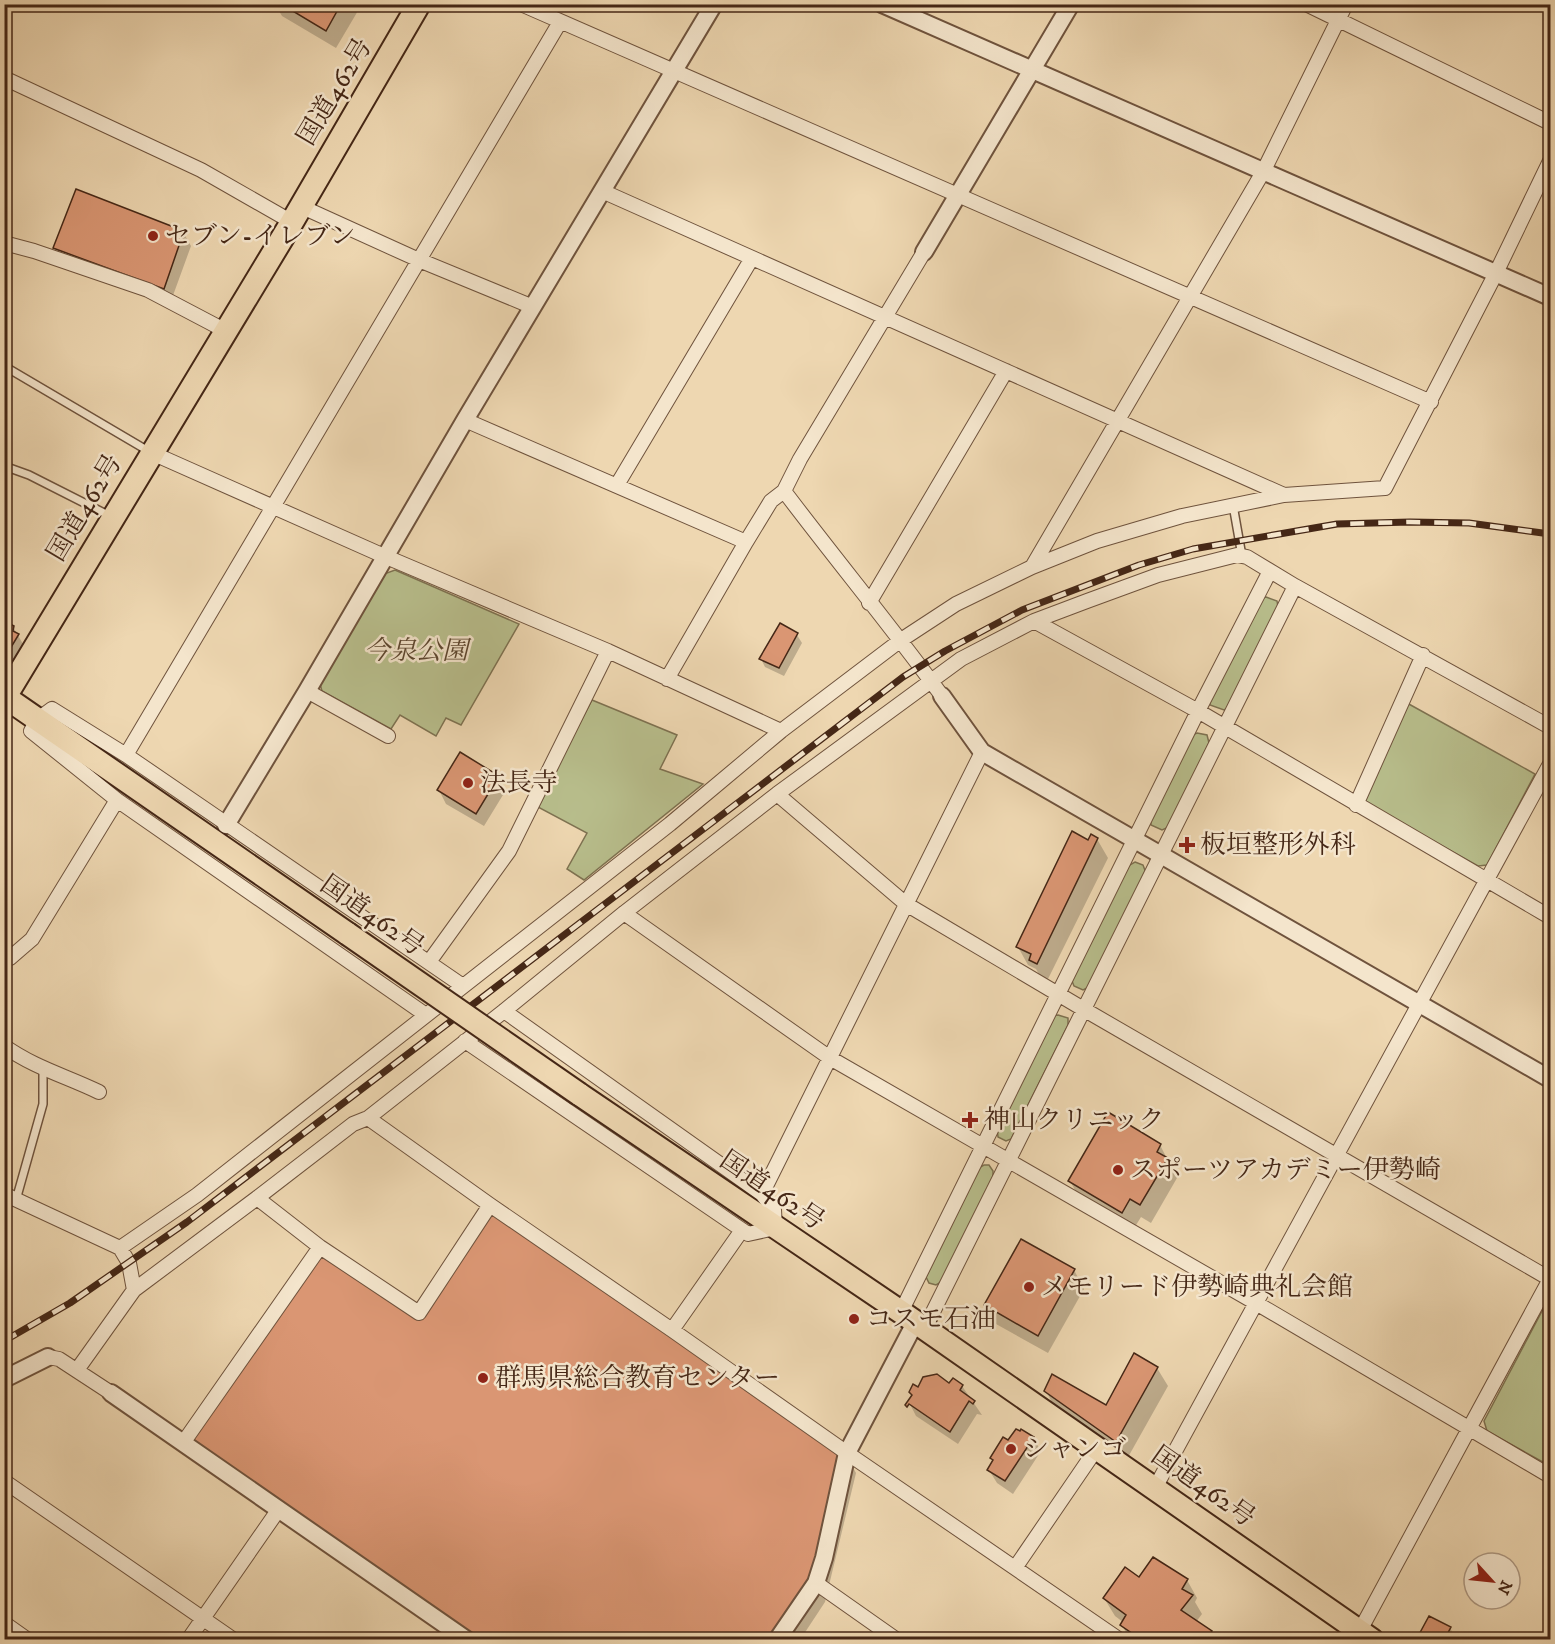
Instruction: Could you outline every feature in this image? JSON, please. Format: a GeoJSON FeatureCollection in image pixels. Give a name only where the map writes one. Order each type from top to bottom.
{"type":"FeatureCollection","features":[{"type":"Feature","properties":{"kind":"highway","name":"国道462号"},"geometry":{"type":"LineString","coordinates":[[419,4],[296,214],[5,697],[579,1094],[1155,1488],[1362,1637]]}},
{"type":"Feature","properties":{"kind":"street"},"geometry":{"type":"LineString","coordinates":[[521,4],[1431,402]]}},
{"type":"Feature","properties":{"kind":"street"},"geometry":{"type":"LineString","coordinates":[[226,825],[714,4]]}},
{"type":"Feature","properties":{"kind":"street"},"geometry":{"type":"LineString","coordinates":[[882,4],[1551,297]]}},
{"type":"Feature","properties":{"kind":"street"},"geometry":{"type":"LineString","coordinates":[[667,679],[771,501],[784,491],[800,459],[1071,4]]}},
{"type":"Feature","properties":{"kind":"street"},"geometry":{"type":"LineString","coordinates":[[1306,4],[1551,123]]}},
{"type":"Feature","properties":{"kind":"street"},"geometry":{"type":"LineString","coordinates":[[1032,567],[1263,172],[1346,4]]}},
{"type":"Feature","properties":{"kind":"street"},"geometry":{"type":"LineString","coordinates":[[126,755],[560,22]]}},
{"type":"Feature","properties":{"kind":"street"},"geometry":{"type":"LineString","coordinates":[[4,78],[296,214],[419,260],[533,307]]}},
{"type":"Feature","properties":{"kind":"street"},"geometry":{"type":"LineString","coordinates":[[120,1248],[197,1195],[670,824],[782,731],[901,640],[956,604],[1032,567],[1097,541],[1182,516],[1284,495],[1385,489],[1551,161]]}},
{"type":"Feature","properties":{"kind":"street"},"geometry":{"type":"LineString","coordinates":[[602,191],[1284,495]]}},
{"type":"Feature","properties":{"kind":"street"},"geometry":{"type":"LineString","coordinates":[[4,243],[34,250],[148,290],[226,331]]}},
{"type":"Feature","properties":{"kind":"street"},"geometry":{"type":"LineString","coordinates":[[617,485],[752,258]]}},
{"type":"Feature","properties":{"kind":"street"},"geometry":{"type":"LineString","coordinates":[[869,603],[1006,371]]}},
{"type":"Feature","properties":{"kind":"street"},"geometry":{"type":"LineString","coordinates":[[465,420],[746,542]]}},
{"type":"Feature","properties":{"kind":"street"},"geometry":{"type":"LineString","coordinates":[[152,453],[273,508],[608,651],[782,731]]}},
{"type":"Feature","properties":{"kind":"street"},"geometry":{"type":"LineString","coordinates":[[784,491],[869,603],[901,640],[982,752],[1551,1079]]}},
{"type":"Feature","properties":{"kind":"street"},"geometry":{"type":"LineString","coordinates":[[77,1370],[134,1290],[353,1124],[368,1118],[777,794],[930,681],[981,648],[1034,621],[1158,575],[1237,555],[1247,557],[1295,586],[1551,727]]}},
{"type":"Feature","properties":{"kind":"street"},"geometry":{"type":"LineString","coordinates":[[913,1321],[982,1145],[1270,571]]}},
{"type":"Feature","properties":{"kind":"street"},"geometry":{"type":"LineString","coordinates":[[777,1640],[816,1583],[824,1558],[847,1453],[913,1321],[1007,1160],[1085,1010],[1295,586]]}},
{"type":"Feature","properties":{"kind":"street"},"geometry":{"type":"LineString","coordinates":[[1034,621],[1198,711],[1551,917]]}},
{"type":"Feature","properties":{"kind":"street"},"geometry":{"type":"LineString","coordinates":[[429,962],[509,851],[608,651]]}},
{"type":"Feature","properties":{"kind":"street"},"geometry":{"type":"LineString","coordinates":[[1356,805],[1423,655]]}},
{"type":"Feature","properties":{"kind":"street"},"geometry":{"type":"LineString","coordinates":[[307,691],[388,736]]}},
{"type":"Feature","properties":{"kind":"street"},"geometry":{"type":"LineString","coordinates":[[426,1015],[117,800],[31,731],[37,720],[52,709],[126,755],[463,986]]}},
{"type":"Feature","properties":{"kind":"street"},"geometry":{"type":"LineString","coordinates":[[762,1194],[982,752]]}},
{"type":"Feature","properties":{"kind":"street"},"geometry":{"type":"LineString","coordinates":[[1155,1488],[1551,764]]}},
{"type":"Feature","properties":{"kind":"street"},"geometry":{"type":"LineString","coordinates":[[777,794],[906,904],[1551,1279],[1469,1429],[1362,1637]]}},
{"type":"Feature","properties":{"kind":"street"},"geometry":{"type":"LineString","coordinates":[[4,960],[10,958],[32,939],[117,800]]}},
{"type":"Feature","properties":{"kind":"street"},"geometry":{"type":"LineString","coordinates":[[624,913],[830,1058],[1256,1302],[1551,1476]]}},
{"type":"Feature","properties":{"kind":"street"},"geometry":{"type":"LineString","coordinates":[[465,1041],[748,1234],[775,1228],[774,1210],[762,1194],[504,1011]]}},
{"type":"Feature","properties":{"kind":"street"},"geometry":{"type":"LineString","coordinates":[[4,1046],[43,1069],[66,1076],[99,1092]]}},
{"type":"Feature","properties":{"kind":"street"},"geometry":{"type":"LineString","coordinates":[[368,1118],[847,1453],[1120,1640]]}},
{"type":"Feature","properties":{"kind":"street"},"geometry":{"type":"LineString","coordinates":[[10,1197],[120,1248],[129,1263],[134,1290]]}},
{"type":"Feature","properties":{"kind":"street"},"geometry":{"type":"LineString","coordinates":[[257,1198],[320,1247],[419,1313],[490,1205]]}},
{"type":"Feature","properties":{"kind":"street"},"geometry":{"type":"LineString","coordinates":[[672,1330],[742,1230]]}},
{"type":"Feature","properties":{"kind":"street"},"geometry":{"type":"LineString","coordinates":[[183,1443],[320,1247]]}},
{"type":"Feature","properties":{"kind":"street"},"geometry":{"type":"LineString","coordinates":[[4,1379],[48,1357],[59,1359],[467,1640]]}},
{"type":"Feature","properties":{"kind":"street"},"geometry":{"type":"LineString","coordinates":[[1015,1568],[1097,1448]]}},
{"type":"Feature","properties":{"kind":"street"},"geometry":{"type":"LineString","coordinates":[[4,1481],[234,1640]]}},
{"type":"Feature","properties":{"kind":"street"},"geometry":{"type":"LineString","coordinates":[[188,1640],[279,1509]]}},
{"type":"Feature","properties":{"kind":"street"},"geometry":{"type":"LineString","coordinates":[[816,1583],[897,1640]]}},
{"type":"Feature","properties":{"kind":"street"},"geometry":{"type":"LineString","coordinates":[[4,1623],[28,1640]]}},
{"type":"Feature","properties":{"kind":"lane"},"geometry":{"type":"LineString","coordinates":[[4,366],[152,453]]}},
{"type":"Feature","properties":{"kind":"lane"},"geometry":{"type":"LineString","coordinates":[[4,466],[29,475],[113,517]]}},
{"type":"Feature","properties":{"kind":"lane"},"geometry":{"type":"LineString","coordinates":[[1233,505],[1242,556]]}},
{"type":"Feature","properties":{"kind":"lane"},"geometry":{"type":"LineString","coordinates":[[10,1197],[43,1104],[43,1069]]}},
{"type":"Feature","properties":{"kind":"green space","name":"今泉公園"},"geometry":{"type":"Polygon","coordinates":[[[395,570],[519,624],[461,725],[446,718],[436,736],[400,715],[391,729],[322,691],[320,684],[384,574],[395,570]]]}},
{"type":"Feature","properties":{"kind":"green space"},"geometry":{"type":"Polygon","coordinates":[[[1266,597],[1277,601],[1278,607],[1227,708],[1224,710],[1210,705],[1209,700],[1261,598],[1266,597]]]}},
{"type":"Feature","properties":{"kind":"green space"},"geometry":{"type":"Polygon","coordinates":[[[592,700],[677,735],[660,769],[703,784],[584,880],[567,869],[587,833],[536,806],[592,700]]]}},
{"type":"Feature","properties":{"kind":"green space"},"geometry":{"type":"Polygon","coordinates":[[[1407,703],[1535,774],[1487,865],[1478,866],[1367,804],[1365,797],[1407,703]]]}},
{"type":"Feature","properties":{"kind":"green space"},"geometry":{"type":"Polygon","coordinates":[[[1197,733],[1207,735],[1209,743],[1169,827],[1162,830],[1151,825],[1150,816],[1192,735],[1197,733]]]}},
{"type":"Feature","properties":{"kind":"green space"},"geometry":{"type":"Polygon","coordinates":[[[1135,862],[1143,865],[1146,873],[1089,987],[1083,990],[1074,986],[1072,981],[1126,867],[1135,862]]]}},
{"type":"Feature","properties":{"kind":"green space"},"geometry":{"type":"Polygon","coordinates":[[[1052,1016],[1068,1018],[1068,1025],[1011,1139],[1006,1141],[998,1137],[997,1127],[1052,1016]]]}},
{"type":"Feature","properties":{"kind":"green space"},"geometry":{"type":"Polygon","coordinates":[[[989,1165],[993,1171],[993,1179],[943,1281],[936,1285],[929,1283],[926,1277],[975,1170],[989,1165]]]}},
{"type":"Feature","properties":{"kind":"green space"},"geometry":{"type":"Polygon","coordinates":[[[1550,1296],[1550,1466],[1487,1431],[1484,1421],[1550,1296]]]}},
{"type":"Feature","properties":{"kind":"building"},"geometry":{"type":"Polygon","coordinates":[[[281,4],[341,4],[326,31],[281,4]]]}},
{"type":"Feature","properties":{"kind":"building"},"geometry":{"type":"Polygon","coordinates":[[[76,189],[184,231],[164,289],[53,248],[76,189]]]}},
{"type":"Feature","properties":{"kind":"building"},"geometry":{"type":"Polygon","coordinates":[[[4,621],[14,626],[13,631],[19,634],[4,659],[4,621]]]}},
{"type":"Feature","properties":{"kind":"building"},"geometry":{"type":"Polygon","coordinates":[[[780,623],[798,633],[779,668],[759,659],[780,623]]]}},
{"type":"Feature","properties":{"kind":"building"},"geometry":{"type":"Polygon","coordinates":[[[780,623],[798,633],[779,668],[759,659],[780,623]]]}},
{"type":"Feature","properties":{"kind":"building","name":"法長寺"},"geometry":{"type":"Polygon","coordinates":[[[460,752],[499,776],[476,814],[437,790],[460,752]]]}},
{"type":"Feature","properties":{"kind":"building"},"geometry":{"type":"Polygon","coordinates":[[[1072,831],[1088,840],[1091,834],[1098,838],[1037,964],[1029,960],[1031,954],[1016,947],[1072,831]]]}},
{"type":"Feature","properties":{"kind":"building"},"geometry":{"type":"Polygon","coordinates":[[[1072,831],[1088,840],[1091,834],[1098,838],[1037,964],[1029,960],[1031,954],[1016,947],[1072,831]]]}},
{"type":"Feature","properties":{"kind":"building","name":"スポーツアカデミー伊勢崎"},"geometry":{"type":"Polygon","coordinates":[[[1108,1112],[1161,1144],[1157,1152],[1168,1158],[1140,1205],[1130,1199],[1122,1213],[1068,1181],[1108,1112]]]}},
{"type":"Feature","properties":{"kind":"building","name":"群馬県総合教育センター"},"geometry":{"type":"Polygon","coordinates":[[[490,1205],[847,1453],[816,1583],[777,1640],[466,1640],[183,1443],[320,1247],[419,1313],[490,1205]]]}},
{"type":"Feature","properties":{"kind":"building","name":"メモリード伊勢崎典礼会館"},"geometry":{"type":"Polygon","coordinates":[[[1021,1239],[1075,1269],[1038,1336],[984,1305],[1021,1239]]]}},
{"type":"Feature","properties":{"kind":"building"},"geometry":{"type":"Polygon","coordinates":[[[1134,1353],[1158,1367],[1116,1442],[1044,1391],[1052,1374],[1106,1405],[1134,1353]]]}},
{"type":"Feature","properties":{"kind":"building"},"geometry":{"type":"Polygon","coordinates":[[[937,1374],[949,1383],[953,1378],[963,1385],[960,1390],[975,1401],[973,1404],[969,1401],[950,1432],[909,1404],[907,1407],[905,1405],[912,1395],[909,1392],[913,1384],[918,1387],[923,1377],[937,1374]]]}},
{"type":"Feature","properties":{"kind":"building","name":"シャンゴ"},"geometry":{"type":"Polygon","coordinates":[[[1016,1429],[1020,1431],[1021,1429],[1034,1437],[1005,1481],[987,1470],[993,1460],[990,1458],[1003,1437],[1008,1440],[1016,1429]]]}},
{"type":"Feature","properties":{"kind":"building"},"geometry":{"type":"Polygon","coordinates":[[[1153,1557],[1188,1579],[1182,1589],[1193,1595],[1181,1610],[1212,1631],[1209,1635],[1216,1640],[1142,1640],[1120,1625],[1126,1615],[1103,1598],[1125,1567],[1139,1577],[1153,1557]]]}},
{"type":"Feature","properties":{"kind":"building"},"geometry":{"type":"Polygon","coordinates":[[[1429,1616],[1451,1627],[1444,1640],[1416,1640],[1429,1616]]]}},
{"type":"Feature","properties":{"kind":"railway"},"geometry":{"type":"LineString","coordinates":[[4,1341],[70,1303],[187,1222],[903,677],[945,651],[1022,610],[1139,565],[1193,549],[1337,524],[1469,523],[1550,534]]}},
{"type":"Feature","properties":{"kind":"place","name":"セブン-イレブン"},"geometry":{"type":"Point","coordinates":[153,236]}},
{"type":"Feature","properties":{"kind":"place","name":"法長寺"},"geometry":{"type":"Point","coordinates":[468,783]}},
{"type":"Feature","properties":{"kind":"place","name":"板垣整形外科"},"geometry":{"type":"Point","coordinates":[1187,845]}},
{"type":"Feature","properties":{"kind":"place","name":"神山クリニック"},"geometry":{"type":"Point","coordinates":[970,1120]}},
{"type":"Feature","properties":{"kind":"place","name":"スポーツアカデミー伊勢崎"},"geometry":{"type":"Point","coordinates":[1118,1170]}},
{"type":"Feature","properties":{"kind":"place","name":"メモリード伊勢崎典礼会館"},"geometry":{"type":"Point","coordinates":[1029,1287]}},
{"type":"Feature","properties":{"kind":"place","name":"コスモ石油"},"geometry":{"type":"Point","coordinates":[854,1319]}},
{"type":"Feature","properties":{"kind":"place","name":"群馬県総合教育センター"},"geometry":{"type":"Point","coordinates":[483,1378]}},
{"type":"Feature","properties":{"kind":"place","name":"シャンゴ"},"geometry":{"type":"Point","coordinates":[1011,1449]}}]}
